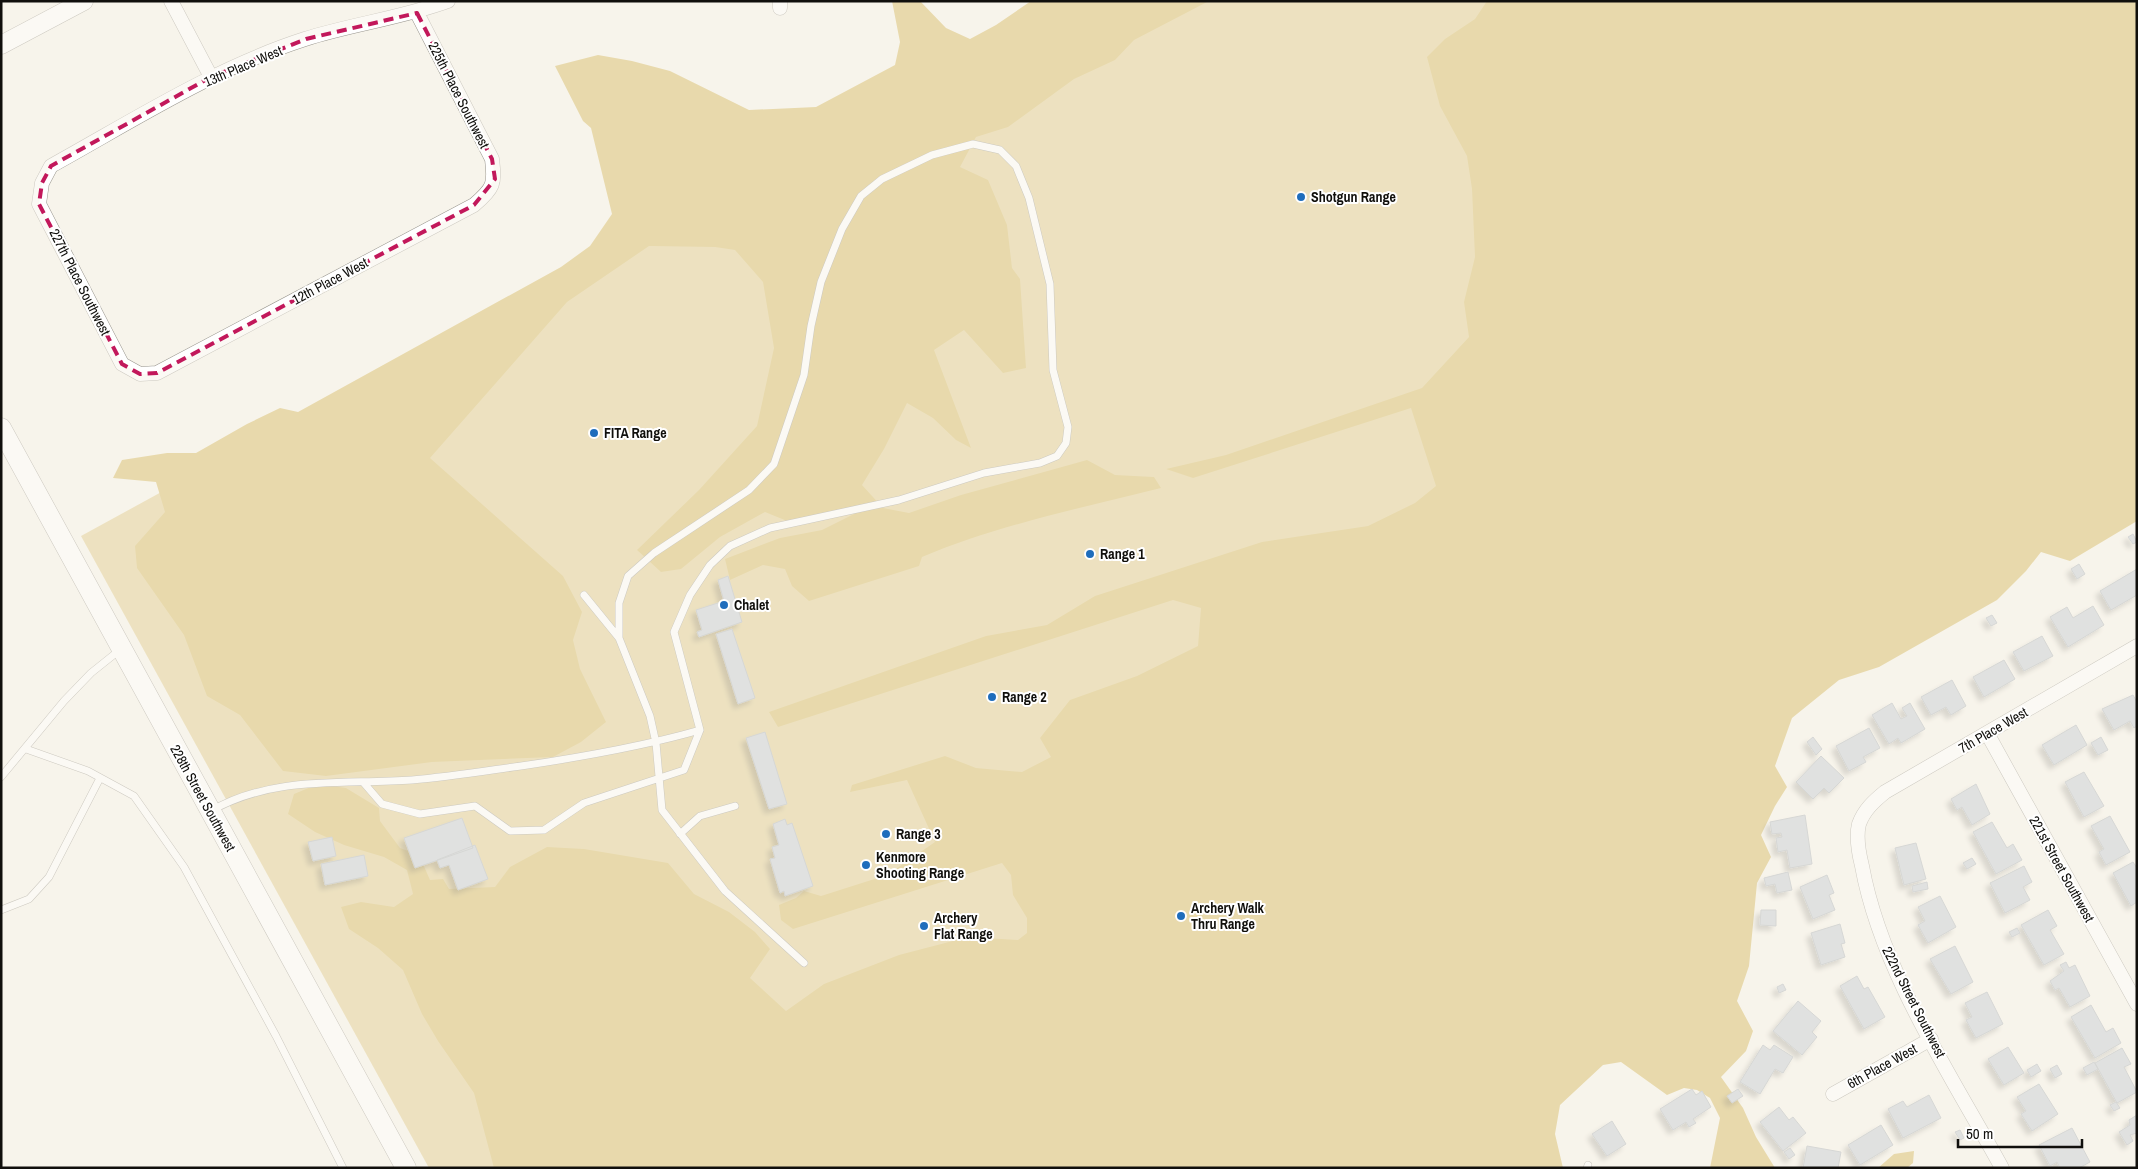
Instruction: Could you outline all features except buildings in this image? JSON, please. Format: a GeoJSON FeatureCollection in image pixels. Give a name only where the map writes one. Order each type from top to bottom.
{"type":"FeatureCollection","features":[{"type":"Feature","properties":{"kind":"main road","name":"228th Street Southwest"},"geometry":{"type":"LineString","coordinates":[[1,428],[406,1168]]}},
{"type":"Feature","properties":{"kind":"street"},"geometry":{"type":"LineString","coordinates":[[1,45],[84,1]]}},
{"type":"Feature","properties":{"kind":"street"},"geometry":{"type":"LineString","coordinates":[[171,1],[211,78]]}},
{"type":"Feature","properties":{"kind":"street","name":"13th Place West"},"geometry":{"type":"LineString","coordinates":[[51,166],[211,78],[306,39],[417,13],[448,1]]}},
{"type":"Feature","properties":{"kind":"street","name":"225th Place Southwest"},"geometry":{"type":"LineString","coordinates":[[417,13],[492,159],[495,179]]}},
{"type":"Feature","properties":{"kind":"street","name":"227th Place Southwest"},"geometry":{"type":"LineString","coordinates":[[51,166],[42,183],[39,204],[122,364],[140,374],[156,373]]}},
{"type":"Feature","properties":{"kind":"street","name":"12th Place West"},"geometry":{"type":"LineString","coordinates":[[156,373],[474,205],[487,194],[495,179]]}},
{"type":"Feature","properties":{"kind":"street","name":"7th Place West"},"geometry":{"type":"LineString","coordinates":[[1859,825],[1869,805],[1885,792],[2137,646]]}},
{"type":"Feature","properties":{"kind":"street","name":"221st Street Southwest"},"geometry":{"type":"LineString","coordinates":[[1987,734],[2137,1004]]}},
{"type":"Feature","properties":{"kind":"street","name":"222nd Street Southwest"},"geometry":{"type":"LineString","coordinates":[[1859,825],[1859,851],[1866,890],[1888,955],[1931,1039],[2002,1168]]}},
{"type":"Feature","properties":{"kind":"street","name":"6th Place West"},"geometry":{"type":"LineString","coordinates":[[1833,1094],[1931,1039]]}},
{"type":"Feature","properties":{"kind":"lane"},"geometry":{"type":"LineString","coordinates":[[363,782],[382,804],[420,814],[475,806],[510,831],[544,830],[584,803],[684,770],[700,730],[674,632],[690,595],[710,565],[730,546],[770,528],[899,500],[984,473],[1040,463],[1056,456],[1066,443],[1068,427],[1053,370],[1050,284],[1029,198],[1016,166],[1000,150],[973,144],[932,155],[882,179],[862,196],[842,229],[821,282],[811,326],[804,375],[774,464],[749,490],[682,536],[654,552],[628,576],[619,603],[618,638]]}},
{"type":"Feature","properties":{"kind":"lane"},"geometry":{"type":"LineString","coordinates":[[584,595],[618,638],[650,716],[656,743],[662,810],[725,891],[804,963]]}},
{"type":"Feature","properties":{"kind":"lane"},"geometry":{"type":"LineString","coordinates":[[1,777],[64,701],[91,673],[121,649]]}},
{"type":"Feature","properties":{"kind":"lane"},"geometry":{"type":"LineString","coordinates":[[211,811],[232,799],[258,790],[314,782],[412,780],[470,774],[626,750],[700,730]]}},
{"type":"Feature","properties":{"kind":"lane"},"geometry":{"type":"LineString","coordinates":[[26,749],[88,771],[134,796],[184,867],[276,1036],[343,1168]]}},
{"type":"Feature","properties":{"kind":"lane"},"geometry":{"type":"LineString","coordinates":[[1,910],[29,899],[49,877],[100,778]]}},
{"type":"Feature","properties":{"kind":"lane"},"geometry":{"type":"LineString","coordinates":[[680,834],[700,816],[735,806]]}},
{"type":"Feature","properties":{"kind":"highlighted area"},"geometry":{"type":"Polygon","coordinates":[[[417,13],[492,159],[495,179],[474,205],[157,373],[140,374],[122,364],[39,204],[42,183],[51,166],[211,77],[306,39],[417,13]]]}},
{"type":"Feature","properties":{"kind":"shaded area"},"geometry":{"type":"Polygon","coordinates":[[[892,1],[920,1],[946,28],[970,39],[996,25],[1031,1],[1209,1],[1134,40],[1115,60],[1074,79],[1008,127],[976,137],[960,167],[988,180],[1007,225],[1012,268],[1020,279],[1026,368],[1003,373],[964,330],[934,350],[971,448],[956,440],[933,418],[907,403],[884,449],[862,485],[883,508],[909,513],[961,495],[1087,460],[1115,475],[1154,477],[1161,488],[1010,526],[922,557],[919,566],[809,601],[792,586],[785,569],[763,565],[730,580],[725,559],[780,538],[822,530],[854,514],[825,514],[792,523],[765,512],[720,537],[681,569],[661,572],[637,550],[699,490],[757,426],[774,348],[763,282],[735,250],[715,247],[649,246],[567,302],[430,458],[563,576],[582,612],[573,640],[580,669],[606,722],[581,742],[553,757],[432,762],[326,776],[283,771],[240,715],[207,696],[184,635],[137,568],[135,546],[165,512],[156,482],[113,478],[122,460],[167,453],[196,453],[280,408],[298,412],[561,267],[590,246],[612,214],[591,128],[583,121],[555,66],[598,55],[632,61],[670,71],[749,110],[816,107],[895,65],[900,42],[892,1]]]}},
{"type":"Feature","properties":{"kind":"shaded area","name":"Kenmore Shooting Range"},"geometry":{"type":"Polygon","coordinates":[[[1059,1],[1697,1],[2003,563],[938,1168],[429,1168],[81,536],[1059,1]]]}},
{"type":"Feature","properties":{"kind":"shaded area"},"geometry":{"type":"Polygon","coordinates":[[[1487,1],[2137,1],[2137,521],[2070,561],[2041,552],[2026,571],[1997,600],[1879,667],[1839,680],[1792,718],[1775,766],[1787,787],[1775,806],[1761,835],[1771,857],[1757,883],[1749,966],[1737,1001],[1753,1031],[1746,1051],[1721,1077],[1743,1108],[1756,1137],[1775,1168],[1710,1168],[1720,1118],[1710,1098],[1697,1090],[1684,1088],[1667,1095],[1621,1062],[1603,1065],[1560,1105],[1555,1134],[1563,1168],[494,1168],[474,1093],[422,1014],[403,970],[378,948],[349,929],[341,907],[361,902],[394,907],[413,894],[407,870],[384,857],[344,845],[315,832],[288,814],[294,794],[318,784],[346,788],[379,808],[380,821],[400,848],[419,855],[430,880],[443,879],[449,889],[495,887],[510,867],[547,847],[584,849],[668,863],[694,894],[729,912],[755,932],[770,949],[750,978],[786,1011],[824,984],[899,955],[968,937],[1018,940],[1027,933],[1027,918],[1013,895],[1011,875],[1002,863],[793,929],[781,920],[779,905],[796,898],[804,891],[821,896],[887,875],[935,842],[907,780],[850,792],[852,785],[945,756],[976,768],[1022,772],[1051,757],[1040,738],[1070,700],[1137,676],[1198,646],[1201,608],[1173,600],[778,727],[769,712],[986,636],[1047,625],[1095,596],[1262,542],[1368,526],[1415,503],[1436,486],[1411,408],[1193,478],[1166,469],[1226,455],[1422,388],[1469,337],[1464,302],[1475,257],[1472,189],[1467,156],[1440,106],[1427,57],[1445,39],[1475,19],[1487,1]]]}},
{"type":"Feature","properties":{"kind":"shaded area"},"geometry":{"type":"Polygon","coordinates":[[[1914,1151],[1913,1163],[1907,1168],[1878,1168],[1894,1154],[1914,1151]]]}},
{"type":"Feature","properties":{"kind":"place","name":"Shotgun Range"},"geometry":{"type":"Point","coordinates":[1301,197]}},
{"type":"Feature","properties":{"kind":"place","name":"FITA Range"},"geometry":{"type":"Point","coordinates":[594,433]}},
{"type":"Feature","properties":{"kind":"place","name":"Range 1"},"geometry":{"type":"Point","coordinates":[1090,554]}},
{"type":"Feature","properties":{"kind":"place","name":"Chalet"},"geometry":{"type":"Point","coordinates":[724,605]}},
{"type":"Feature","properties":{"kind":"place","name":"Range 2"},"geometry":{"type":"Point","coordinates":[992,697]}},
{"type":"Feature","properties":{"kind":"place","name":"Range 3"},"geometry":{"type":"Point","coordinates":[886,834]}},
{"type":"Feature","properties":{"kind":"place","name":"Kenmore Shooting Range"},"geometry":{"type":"Point","coordinates":[866,865]}},
{"type":"Feature","properties":{"kind":"place","name":"Archery Walk Thru Range"},"geometry":{"type":"Point","coordinates":[1181,916]}},
{"type":"Feature","properties":{"kind":"place","name":"Archery Flat Range"},"geometry":{"type":"Point","coordinates":[924,926]}}]}
